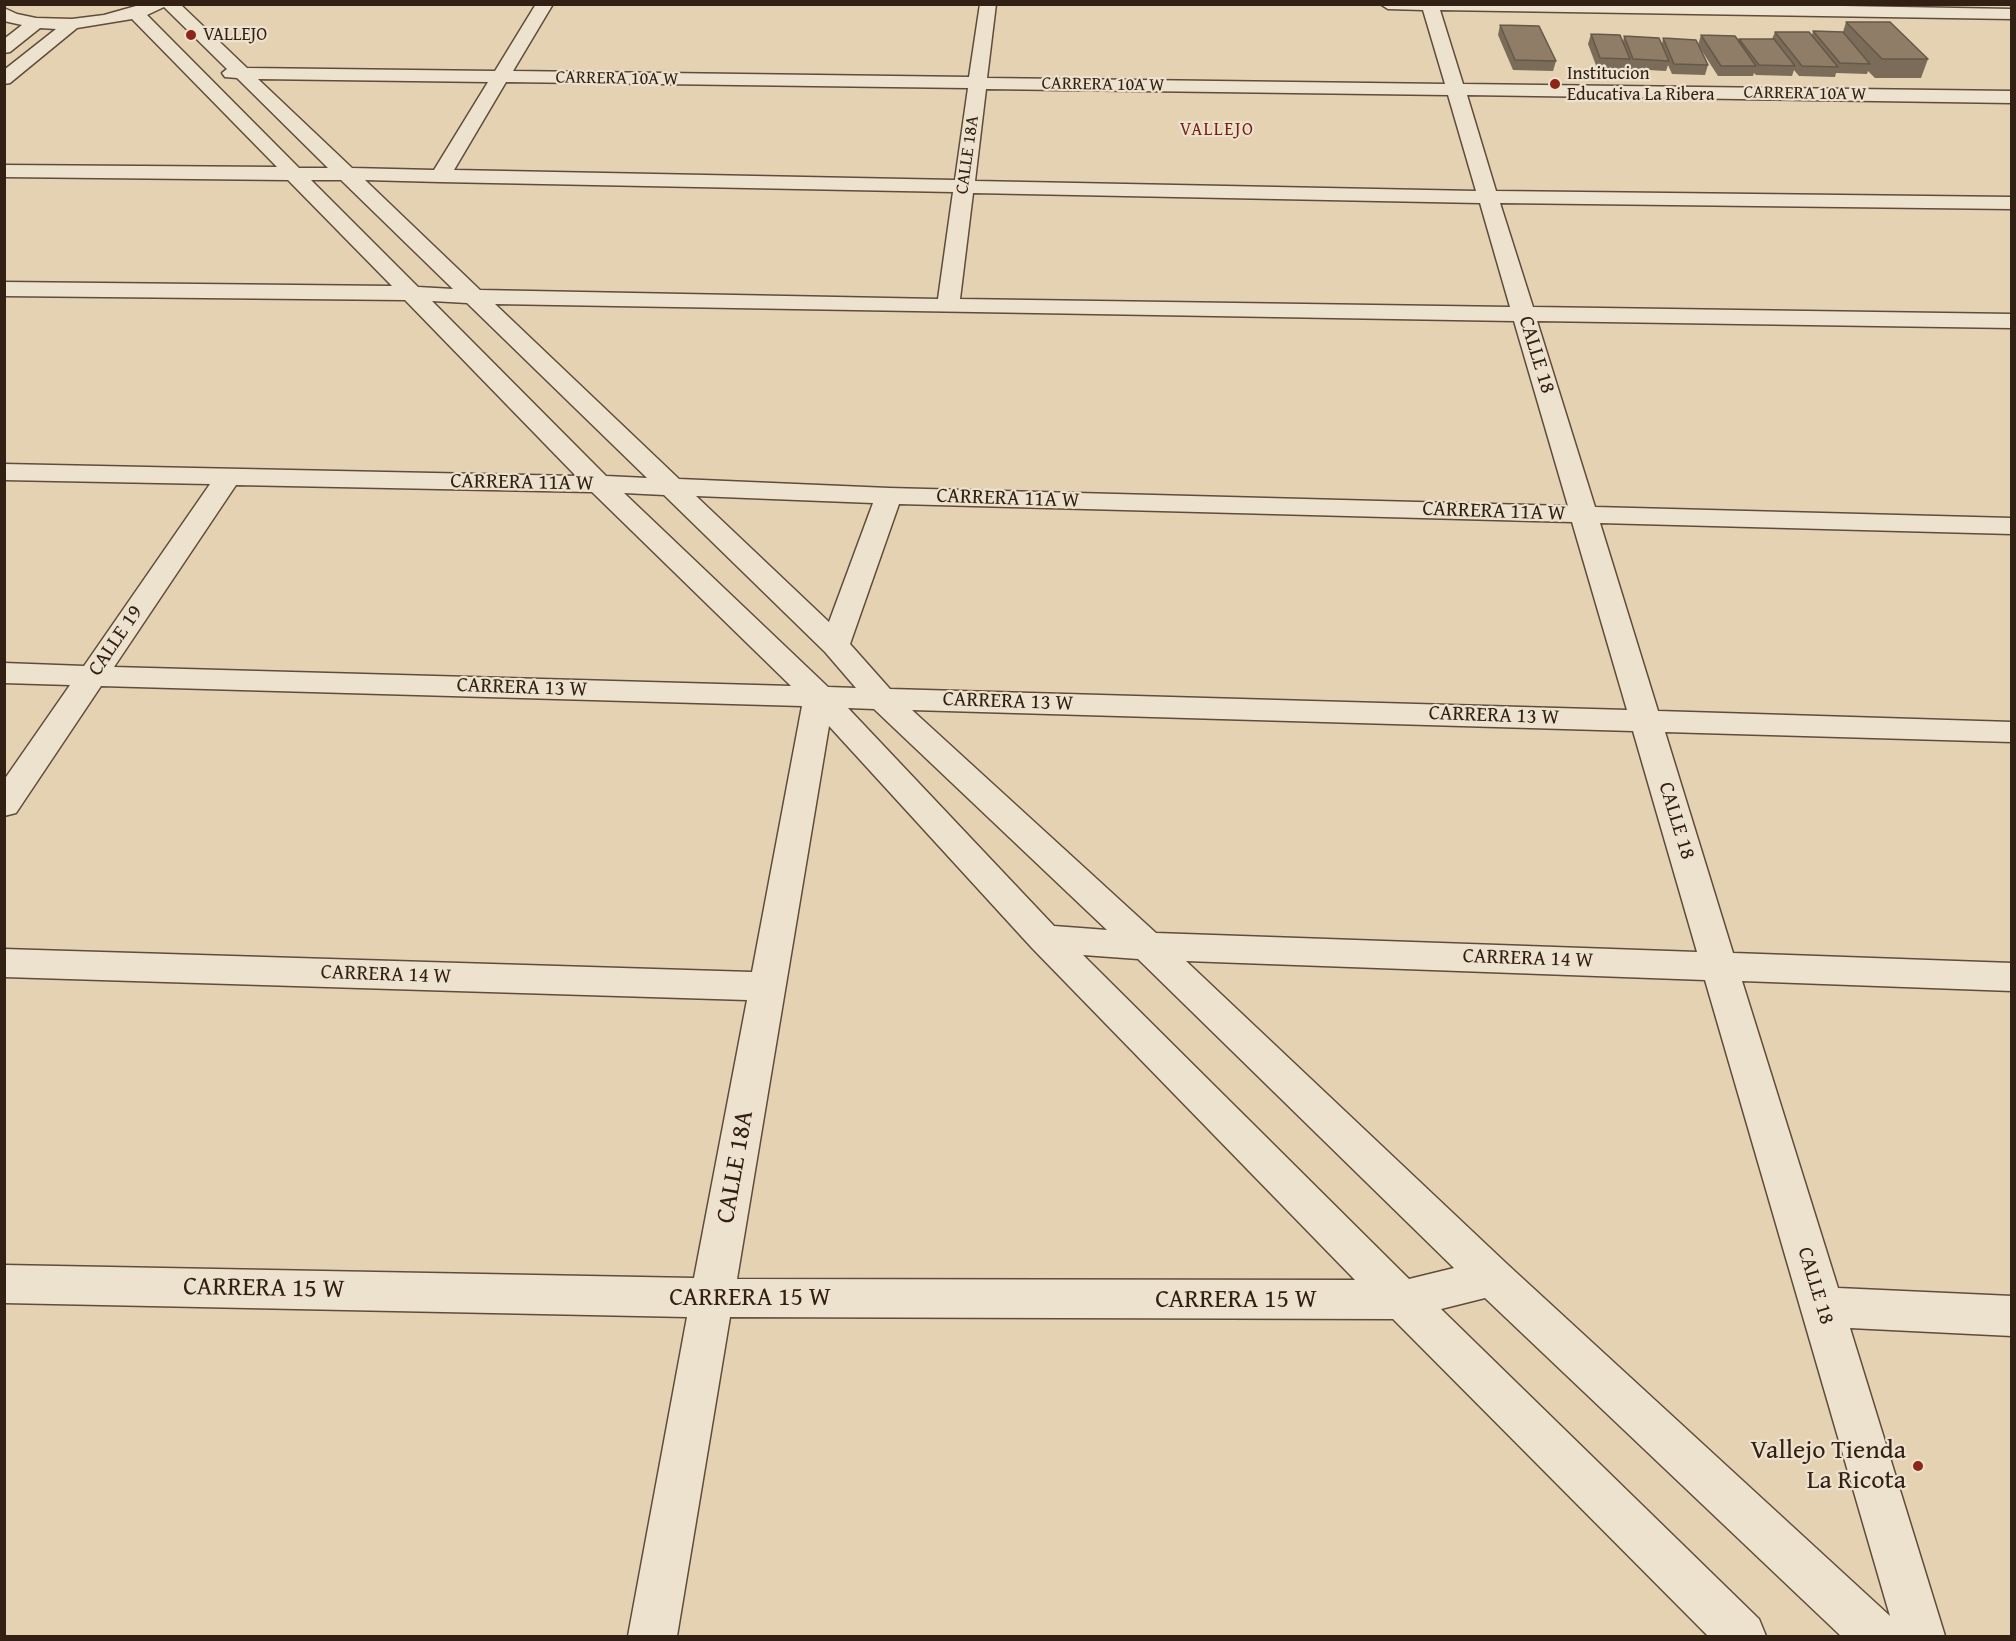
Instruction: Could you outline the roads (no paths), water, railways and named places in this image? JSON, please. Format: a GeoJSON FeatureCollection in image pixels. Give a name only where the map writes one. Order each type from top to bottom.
{"type":"FeatureCollection","features":[{"type":"Feature","properties":{"kind":"street"},"geometry":{"type":"LineString","coordinates":[[170,4],[835,645],[880,698],[1147,946],[1492,1277],[1876,1636]]}},
{"type":"Feature","properties":{"kind":"street"},"geometry":{"type":"LineString","coordinates":[[440,176],[545,4]]}},
{"type":"Feature","properties":{"kind":"street","name":"CALLE 18A"},"geometry":{"type":"LineString","coordinates":[[948,306],[988,4]]}},
{"type":"Feature","properties":{"kind":"street"},"geometry":{"type":"LineString","coordinates":[[1388,4],[2012,14]]}},
{"type":"Feature","properties":{"kind":"street","name":"CALLE 18"},"geometry":{"type":"LineString","coordinates":[[1430,5],[1921,1636]]}},
{"type":"Feature","properties":{"kind":"street"},"geometry":{"type":"LineString","coordinates":[[4,13],[12,18],[36,23],[72,24],[148,9],[194,72],[599,484],[819,696],[1046,939],[1402,1300],[1742,1636]]}},
{"type":"Feature","properties":{"kind":"street"},"geometry":{"type":"LineString","coordinates":[[4,48],[36,23]]}},
{"type":"Feature","properties":{"kind":"street"},"geometry":{"type":"LineString","coordinates":[[4,80],[72,24]]}},
{"type":"Feature","properties":{"kind":"street","name":"CARRERA 10A W"},"geometry":{"type":"LineString","coordinates":[[194,72],[2012,97]]}},
{"type":"Feature","properties":{"kind":"street"},"geometry":{"type":"LineString","coordinates":[[4,171],[346,174],[1488,197],[2012,203]]}},
{"type":"Feature","properties":{"kind":"street"},"geometry":{"type":"LineString","coordinates":[[4,290],[412,294],[948,306],[2012,321]]}},
{"type":"Feature","properties":{"kind":"street","name":"CARRERA 11A W"},"geometry":{"type":"LineString","coordinates":[[4,472],[599,484],[889,496],[2012,526]]}},
{"type":"Feature","properties":{"kind":"street","name":"CALLE 19"},"geometry":{"type":"LineString","coordinates":[[4,805],[227,478]]}},
{"type":"Feature","properties":{"kind":"street"},"geometry":{"type":"LineString","coordinates":[[835,645],[889,496]]}},
{"type":"Feature","properties":{"kind":"street","name":"CARRERA 13 W"},"geometry":{"type":"LineString","coordinates":[[4,673],[2012,732]]}},
{"type":"Feature","properties":{"kind":"street","name":"CALLE 18A"},"geometry":{"type":"LineString","coordinates":[[652,1636],[819,696]]}},
{"type":"Feature","properties":{"kind":"street","name":"CARRERA 14 W"},"geometry":{"type":"LineString","coordinates":[[1046,939],[1147,946],[2012,977]]}},
{"type":"Feature","properties":{"kind":"street","name":"CARRERA 14 W"},"geometry":{"type":"LineString","coordinates":[[4,963],[768,987]]}},
{"type":"Feature","properties":{"kind":"street","name":"CARRERA 15 W"},"geometry":{"type":"LineString","coordinates":[[4,1284],[713,1298],[1402,1300],[1492,1277]]}},
{"type":"Feature","properties":{"kind":"street"},"geometry":{"type":"LineString","coordinates":[[1822,1307],[2012,1316]]}},
{"type":"Feature","properties":{"kind":"place","name":"VALLEJO"},"geometry":{"type":"Point","coordinates":[191,35]}},
{"type":"Feature","properties":{"kind":"place","name":"Institucion Educativa La Ribera"},"geometry":{"type":"Point","coordinates":[1555,84]}},
{"type":"Feature","properties":{"kind":"place","name":"Vallejo Tienda La Ricota"},"geometry":{"type":"Point","coordinates":[1918,1466]}},
{"type":"Feature","properties":{"kind":"district","name":"VALLEJO"},"geometry":{"type":"Point","coordinates":[1217,130]}}]}
